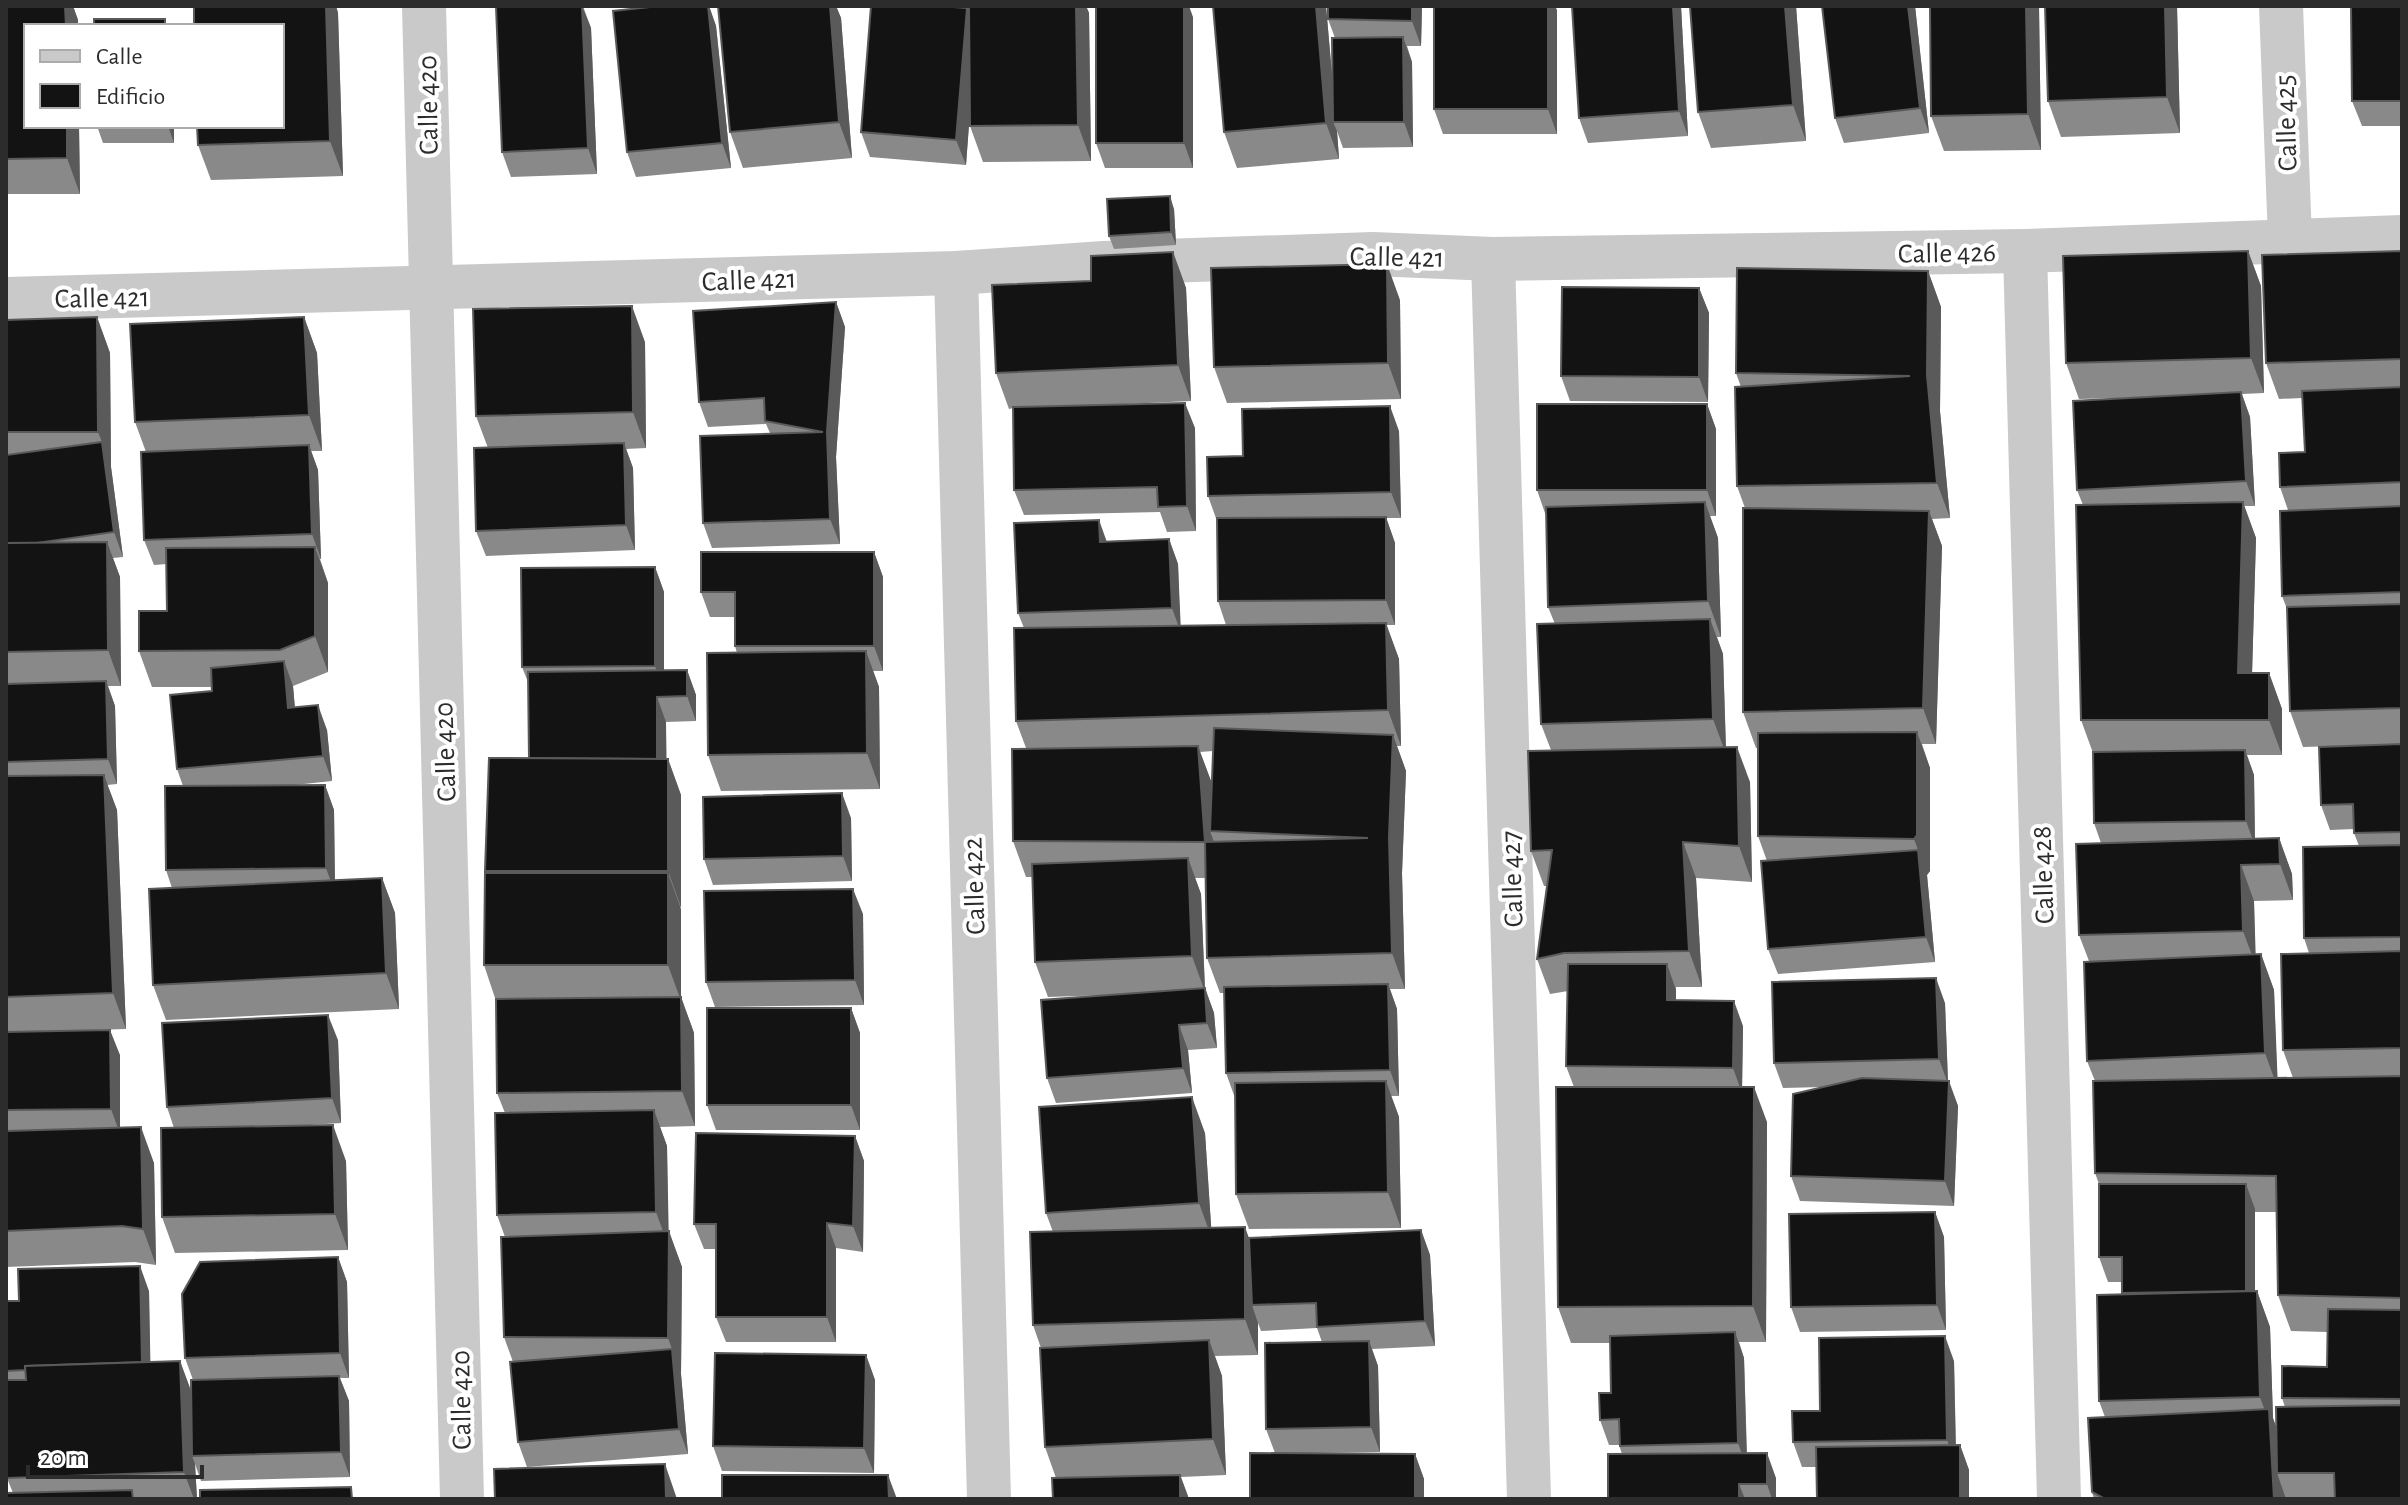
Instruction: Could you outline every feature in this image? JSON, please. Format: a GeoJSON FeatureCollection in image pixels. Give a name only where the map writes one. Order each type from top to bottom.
{"type":"FeatureCollection","features":[{"type":"Feature","properties":{"kind":"street","name":"Calle 420"},"geometry":{"type":"LineString","coordinates":[[424,6],[452,989],[462,1499]]}},
{"type":"Feature","properties":{"kind":"street","name":"Calle 425"},"geometry":{"type":"LineString","coordinates":[[2281,6],[2290,239]]}},
{"type":"Feature","properties":{"kind":"street","name":"Calle 426"},"geometry":{"type":"LineString","coordinates":[[1493,259],[2025,251],[2402,237]]}},
{"type":"Feature","properties":{"kind":"street","name":"Calle 428"},"geometry":{"type":"LineString","coordinates":[[2025,251],[2059,1499]]}},
{"type":"Feature","properties":{"kind":"street","name":"Calle 421"},"geometry":{"type":"LineString","coordinates":[[6,299],[956,273],[1104,263],[1373,254],[1493,259]]}},
{"type":"Feature","properties":{"kind":"street","name":"Calle 427"},"geometry":{"type":"LineString","coordinates":[[1493,259],[1529,1499]]}},
{"type":"Feature","properties":{"kind":"street","name":"Calle 422"},"geometry":{"type":"LineString","coordinates":[[956,273],[989,1499]]}},
{"type":"Feature","properties":{"kind":"building"},"geometry":{"type":"Polygon","coordinates":[[[6,6],[65,6],[66,24],[24,24],[24,128],[67,128],[67,158],[6,159],[6,6]]]}},
{"type":"Feature","properties":{"kind":"building"},"geometry":{"type":"Polygon","coordinates":[[[194,6],[326,6],[330,141],[198,145],[197,128],[284,128],[284,24],[194,24],[194,6]]]}},
{"type":"Feature","properties":{"kind":"building"},"geometry":{"type":"Polygon","coordinates":[[[582,6],[588,148],[502,152],[496,7],[582,6]]]}},
{"type":"Feature","properties":{"kind":"building"},"geometry":{"type":"Polygon","coordinates":[[[659,6],[708,6],[722,143],[627,152],[613,11],[659,6]]]}},
{"type":"Feature","properties":{"kind":"building"},"geometry":{"type":"Polygon","coordinates":[[[718,6],[830,6],[839,122],[730,132],[718,6]]]}},
{"type":"Feature","properties":{"kind":"building"},"geometry":{"type":"Polygon","coordinates":[[[871,6],[967,8],[956,140],[861,132],[871,6]]]}},
{"type":"Feature","properties":{"kind":"building"},"geometry":{"type":"Polygon","coordinates":[[[969,6],[1076,6],[1078,125],[970,126],[969,6]]]}},
{"type":"Feature","properties":{"kind":"building"},"geometry":{"type":"Polygon","coordinates":[[[1096,6],[1184,6],[1184,143],[1096,143],[1096,6]]]}},
{"type":"Feature","properties":{"kind":"building"},"geometry":{"type":"Polygon","coordinates":[[[1213,6],[1316,6],[1326,123],[1224,132],[1213,6]]]}},
{"type":"Feature","properties":{"kind":"building"},"geometry":{"type":"Polygon","coordinates":[[[1328,6],[1412,6],[1412,21],[1328,19],[1328,6]]]}},
{"type":"Feature","properties":{"kind":"building"},"geometry":{"type":"Polygon","coordinates":[[[1434,6],[1548,6],[1548,109],[1434,109],[1434,6]]]}},
{"type":"Feature","properties":{"kind":"building"},"geometry":{"type":"Polygon","coordinates":[[[1572,6],[1673,6],[1679,111],[1579,118],[1572,6]]]}},
{"type":"Feature","properties":{"kind":"building"},"geometry":{"type":"Polygon","coordinates":[[[1690,6],[1785,6],[1793,105],[1698,112],[1690,6]]]}},
{"type":"Feature","properties":{"kind":"building"},"geometry":{"type":"Polygon","coordinates":[[[1822,6],[1908,6],[1920,108],[1835,118],[1822,6]]]}},
{"type":"Feature","properties":{"kind":"building"},"geometry":{"type":"Polygon","coordinates":[[[1930,6],[2026,6],[2028,114],[1931,116],[1930,6]]]}},
{"type":"Feature","properties":{"kind":"building"},"geometry":{"type":"Polygon","coordinates":[[[2045,6],[2165,6],[2167,97],[2048,101],[2045,6]]]}},
{"type":"Feature","properties":{"kind":"building"},"geometry":{"type":"Polygon","coordinates":[[[2351,6],[2402,6],[2402,101],[2352,101],[2351,6]]]}},
{"type":"Feature","properties":{"kind":"building"},"geometry":{"type":"Polygon","coordinates":[[[94,19],[165,19],[165,24],[94,24],[94,19]]]}},
{"type":"Feature","properties":{"kind":"building"},"geometry":{"type":"Polygon","coordinates":[[[1403,37],[1404,122],[1333,122],[1332,38],[1403,37]]]}},
{"type":"Feature","properties":{"kind":"building"},"geometry":{"type":"Polygon","coordinates":[[[1170,196],[1171,232],[1109,236],[1107,199],[1170,196]]]}},
{"type":"Feature","properties":{"kind":"building"},"geometry":{"type":"Polygon","coordinates":[[[2248,251],[2251,358],[2066,363],[2063,256],[2248,251]]]}},
{"type":"Feature","properties":{"kind":"building"},"geometry":{"type":"Polygon","coordinates":[[[2402,251],[2402,359],[2266,363],[2262,255],[2402,251]]]}},
{"type":"Feature","properties":{"kind":"building"},"geometry":{"type":"Polygon","coordinates":[[[1173,252],[1178,365],[996,373],[992,285],[1091,281],[1091,256],[1173,252]]]}},
{"type":"Feature","properties":{"kind":"building"},"geometry":{"type":"Polygon","coordinates":[[[1387,264],[1388,363],[1214,367],[1211,268],[1387,264]]]}},
{"type":"Feature","properties":{"kind":"building"},"geometry":{"type":"Polygon","coordinates":[[[1737,268],[1928,271],[1927,375],[1937,483],[1737,486],[1735,387],[1910,376],[1736,373],[1737,268]]]}},
{"type":"Feature","properties":{"kind":"building"},"geometry":{"type":"Polygon","coordinates":[[[1562,287],[1699,288],[1699,377],[1561,376],[1562,287]]]}},
{"type":"Feature","properties":{"kind":"building"},"geometry":{"type":"Polygon","coordinates":[[[836,302],[827,432],[830,519],[703,523],[700,436],[823,432],[765,421],[764,398],[699,402],[693,311],[836,302]]]}},
{"type":"Feature","properties":{"kind":"building"},"geometry":{"type":"Polygon","coordinates":[[[632,306],[633,412],[476,416],[473,309],[632,306]]]}},
{"type":"Feature","properties":{"kind":"building"},"geometry":{"type":"Polygon","coordinates":[[[97,317],[98,432],[6,432],[6,320],[97,317]]]}},
{"type":"Feature","properties":{"kind":"building"},"geometry":{"type":"Polygon","coordinates":[[[304,317],[309,415],[135,422],[130,324],[304,317]]]}},
{"type":"Feature","properties":{"kind":"building"},"geometry":{"type":"Polygon","coordinates":[[[2402,387],[2402,482],[2280,487],[2279,453],[2305,452],[2302,391],[2402,387]]]}},
{"type":"Feature","properties":{"kind":"building"},"geometry":{"type":"Polygon","coordinates":[[[2241,392],[2246,481],[2077,490],[2073,401],[2241,392]]]}},
{"type":"Feature","properties":{"kind":"building"},"geometry":{"type":"Polygon","coordinates":[[[1185,403],[1187,506],[1158,507],[1157,487],[1014,490],[1013,407],[1185,403]]]}},
{"type":"Feature","properties":{"kind":"building"},"geometry":{"type":"Polygon","coordinates":[[[1537,404],[1707,404],[1707,490],[1537,490],[1537,404]]]}},
{"type":"Feature","properties":{"kind":"building"},"geometry":{"type":"Polygon","coordinates":[[[1390,406],[1391,492],[1208,496],[1207,457],[1243,456],[1242,409],[1390,406]]]}},
{"type":"Feature","properties":{"kind":"building"},"geometry":{"type":"Polygon","coordinates":[[[102,442],[114,532],[37,543],[6,543],[6,455],[102,442]]]}},
{"type":"Feature","properties":{"kind":"building"},"geometry":{"type":"Polygon","coordinates":[[[624,443],[626,525],[476,531],[474,448],[624,443]]]}},
{"type":"Feature","properties":{"kind":"building"},"geometry":{"type":"Polygon","coordinates":[[[309,445],[312,534],[144,540],[141,452],[309,445]]]}},
{"type":"Feature","properties":{"kind":"building"},"geometry":{"type":"Polygon","coordinates":[[[1705,502],[1708,601],[1548,607],[1546,507],[1705,502]]]}},
{"type":"Feature","properties":{"kind":"building"},"geometry":{"type":"Polygon","coordinates":[[[2243,502],[2238,673],[2269,673],[2269,720],[2081,720],[2076,505],[2243,502]]]}},
{"type":"Feature","properties":{"kind":"building"},"geometry":{"type":"Polygon","coordinates":[[[2402,506],[2402,592],[2282,596],[2280,511],[2402,506]]]}},
{"type":"Feature","properties":{"kind":"building"},"geometry":{"type":"Polygon","coordinates":[[[1743,508],[1929,511],[1923,708],[1743,712],[1743,508]]]}},
{"type":"Feature","properties":{"kind":"building"},"geometry":{"type":"Polygon","coordinates":[[[1386,517],[1386,600],[1218,601],[1217,518],[1386,517]]]}},
{"type":"Feature","properties":{"kind":"building"},"geometry":{"type":"Polygon","coordinates":[[[1099,520],[1100,542],[1169,539],[1172,608],[1018,613],[1014,523],[1099,520]]]}},
{"type":"Feature","properties":{"kind":"building"},"geometry":{"type":"Polygon","coordinates":[[[107,542],[108,650],[6,652],[6,543],[107,542]]]}},
{"type":"Feature","properties":{"kind":"building"},"geometry":{"type":"Polygon","coordinates":[[[315,547],[315,636],[280,650],[139,651],[139,611],[167,611],[166,548],[315,547]]]}},
{"type":"Feature","properties":{"kind":"building"},"geometry":{"type":"Polygon","coordinates":[[[701,552],[874,552],[874,646],[735,646],[735,592],[701,592],[701,552]]]}},
{"type":"Feature","properties":{"kind":"building"},"geometry":{"type":"Polygon","coordinates":[[[655,567],[655,666],[522,667],[521,568],[655,567]]]}},
{"type":"Feature","properties":{"kind":"building"},"geometry":{"type":"Polygon","coordinates":[[[2402,604],[2402,708],[2290,711],[2287,607],[2402,604]]]}},
{"type":"Feature","properties":{"kind":"building"},"geometry":{"type":"Polygon","coordinates":[[[1710,619],[1713,719],[1541,724],[1537,624],[1710,619]]]}},
{"type":"Feature","properties":{"kind":"building"},"geometry":{"type":"Polygon","coordinates":[[[1386,623],[1388,710],[1016,721],[1014,628],[1386,623]]]}},
{"type":"Feature","properties":{"kind":"building"},"geometry":{"type":"Polygon","coordinates":[[[866,651],[867,753],[708,755],[707,653],[866,651]]]}},
{"type":"Feature","properties":{"kind":"building"},"geometry":{"type":"Polygon","coordinates":[[[284,661],[288,708],[318,705],[323,756],[177,769],[170,695],[212,691],[211,668],[284,661]]]}},
{"type":"Feature","properties":{"kind":"building"},"geometry":{"type":"Polygon","coordinates":[[[687,670],[687,696],[657,697],[657,759],[529,758],[528,672],[687,670]]]}},
{"type":"Feature","properties":{"kind":"building"},"geometry":{"type":"Polygon","coordinates":[[[106,681],[108,759],[6,762],[6,684],[106,681]]]}},
{"type":"Feature","properties":{"kind":"building"},"geometry":{"type":"Polygon","coordinates":[[[1214,728],[1393,735],[1389,837],[1392,953],[1207,958],[1205,842],[1368,838],[1210,831],[1214,728]]]}},
{"type":"Feature","properties":{"kind":"building"},"geometry":{"type":"Polygon","coordinates":[[[1917,732],[1917,835],[1914,839],[1758,836],[1758,733],[1917,732]]]}},
{"type":"Feature","properties":{"kind":"building"},"geometry":{"type":"Polygon","coordinates":[[[2402,744],[2402,832],[2354,833],[2353,804],[2321,805],[2319,747],[2402,744]]]}},
{"type":"Feature","properties":{"kind":"building"},"geometry":{"type":"Polygon","coordinates":[[[1198,746],[1205,842],[1013,841],[1012,749],[1198,746]]]}},
{"type":"Feature","properties":{"kind":"building"},"geometry":{"type":"Polygon","coordinates":[[[1737,747],[1739,846],[1683,842],[1689,951],[1564,953],[1537,959],[1552,850],[1531,851],[1528,751],[1737,747]]]}},
{"type":"Feature","properties":{"kind":"building"},"geometry":{"type":"Polygon","coordinates":[[[2245,750],[2246,821],[2094,823],[2093,752],[2245,750]]]}},
{"type":"Feature","properties":{"kind":"building"},"geometry":{"type":"Polygon","coordinates":[[[489,758],[668,759],[668,871],[485,871],[489,758]]]}},
{"type":"Feature","properties":{"kind":"building"},"geometry":{"type":"Polygon","coordinates":[[[104,775],[113,993],[6,997],[6,776],[104,775]]]}},
{"type":"Feature","properties":{"kind":"building"},"geometry":{"type":"Polygon","coordinates":[[[325,785],[326,868],[166,870],[165,786],[325,785]]]}},
{"type":"Feature","properties":{"kind":"building"},"geometry":{"type":"Polygon","coordinates":[[[842,793],[843,856],[704,859],[703,797],[842,793]]]}},
{"type":"Feature","properties":{"kind":"building"},"geometry":{"type":"Polygon","coordinates":[[[2279,838],[2280,864],[2241,865],[2243,931],[2079,935],[2076,844],[2279,838]]]}},
{"type":"Feature","properties":{"kind":"building"},"geometry":{"type":"Polygon","coordinates":[[[2402,845],[2402,937],[2304,938],[2303,847],[2402,845]]]}},
{"type":"Feature","properties":{"kind":"building"},"geometry":{"type":"Polygon","coordinates":[[[1918,850],[1926,937],[1768,949],[1761,861],[1918,850]]]}},
{"type":"Feature","properties":{"kind":"building"},"geometry":{"type":"Polygon","coordinates":[[[1188,858],[1192,956],[1035,962],[1032,864],[1188,858]]]}},
{"type":"Feature","properties":{"kind":"building"},"geometry":{"type":"Polygon","coordinates":[[[485,873],[668,873],[668,965],[484,965],[485,873]]]}},
{"type":"Feature","properties":{"kind":"building"},"geometry":{"type":"Polygon","coordinates":[[[382,878],[386,973],[153,985],[149,889],[382,878]]]}},
{"type":"Feature","properties":{"kind":"building"},"geometry":{"type":"Polygon","coordinates":[[[853,889],[855,980],[706,982],[704,891],[853,889]]]}},
{"type":"Feature","properties":{"kind":"building"},"geometry":{"type":"Polygon","coordinates":[[[2402,951],[2402,1048],[2283,1050],[2281,954],[2402,951]]]}},
{"type":"Feature","properties":{"kind":"building"},"geometry":{"type":"Polygon","coordinates":[[[2261,954],[2265,1053],[2087,1061],[2084,962],[2261,954]]]}},
{"type":"Feature","properties":{"kind":"building"},"geometry":{"type":"Polygon","coordinates":[[[1568,964],[1667,964],[1667,1000],[1734,1001],[1733,1068],[1566,1066],[1568,964]]]}},
{"type":"Feature","properties":{"kind":"building"},"geometry":{"type":"Polygon","coordinates":[[[1936,978],[1939,1059],[1774,1063],[1772,982],[1936,978]]]}},
{"type":"Feature","properties":{"kind":"building"},"geometry":{"type":"Polygon","coordinates":[[[1388,984],[1390,1070],[1226,1073],[1224,987],[1388,984]]]}},
{"type":"Feature","properties":{"kind":"building"},"geometry":{"type":"Polygon","coordinates":[[[1205,988],[1207,1023],[1179,1025],[1183,1068],[1047,1078],[1041,1000],[1205,988]]]}},
{"type":"Feature","properties":{"kind":"building"},"geometry":{"type":"Polygon","coordinates":[[[681,997],[682,1091],[497,1093],[496,999],[681,997]]]}},
{"type":"Feature","properties":{"kind":"building"},"geometry":{"type":"Polygon","coordinates":[[[707,1008],[851,1008],[851,1105],[707,1105],[707,1008]]]}},
{"type":"Feature","properties":{"kind":"building"},"geometry":{"type":"Polygon","coordinates":[[[328,1015],[332,1098],[167,1107],[162,1023],[328,1015]]]}},
{"type":"Feature","properties":{"kind":"building"},"geometry":{"type":"Polygon","coordinates":[[[110,1030],[111,1109],[6,1110],[6,1032],[110,1030]]]}},
{"type":"Feature","properties":{"kind":"building"},"geometry":{"type":"Polygon","coordinates":[[[2402,1076],[2402,1298],[2278,1295],[2276,1176],[2095,1173],[2093,1081],[2402,1076]]]}},
{"type":"Feature","properties":{"kind":"building"},"geometry":{"type":"Polygon","coordinates":[[[1862,1078],[1949,1081],[1945,1181],[1791,1176],[1793,1094],[1862,1078]]]}},
{"type":"Feature","properties":{"kind":"building"},"geometry":{"type":"Polygon","coordinates":[[[1386,1081],[1388,1192],[1236,1194],[1235,1083],[1386,1081]]]}},
{"type":"Feature","properties":{"kind":"building"},"geometry":{"type":"Polygon","coordinates":[[[1556,1087],[1754,1087],[1753,1306],[1558,1307],[1556,1087]]]}},
{"type":"Feature","properties":{"kind":"building"},"geometry":{"type":"Polygon","coordinates":[[[1192,1097],[1199,1203],[1046,1213],[1039,1107],[1192,1097]]]}},
{"type":"Feature","properties":{"kind":"building"},"geometry":{"type":"Polygon","coordinates":[[[654,1110],[656,1212],[497,1215],[495,1113],[654,1110]]]}},
{"type":"Feature","properties":{"kind":"building"},"geometry":{"type":"Polygon","coordinates":[[[333,1125],[335,1214],[162,1217],[161,1128],[333,1125]]]}},
{"type":"Feature","properties":{"kind":"building"},"geometry":{"type":"Polygon","coordinates":[[[141,1127],[143,1229],[122,1226],[6,1231],[6,1131],[141,1127]]]}},
{"type":"Feature","properties":{"kind":"building"},"geometry":{"type":"Polygon","coordinates":[[[696,1133],[855,1136],[853,1226],[827,1223],[827,1317],[716,1317],[716,1224],[694,1224],[696,1133]]]}},
{"type":"Feature","properties":{"kind":"building"},"geometry":{"type":"Polygon","coordinates":[[[2099,1184],[2246,1184],[2246,1291],[2122,1293],[2122,1257],[2099,1257],[2099,1184]]]}},
{"type":"Feature","properties":{"kind":"building"},"geometry":{"type":"Polygon","coordinates":[[[1935,1212],[1937,1305],[1791,1307],[1789,1214],[1935,1212]]]}},
{"type":"Feature","properties":{"kind":"building"},"geometry":{"type":"Polygon","coordinates":[[[1245,1227],[1245,1319],[1033,1325],[1030,1232],[1245,1227]]]}},
{"type":"Feature","properties":{"kind":"building"},"geometry":{"type":"Polygon","coordinates":[[[1421,1230],[1425,1321],[1317,1327],[1316,1303],[1252,1305],[1249,1238],[1421,1230]]]}},
{"type":"Feature","properties":{"kind":"building"},"geometry":{"type":"Polygon","coordinates":[[[669,1231],[668,1338],[504,1337],[501,1237],[669,1231]]]}},
{"type":"Feature","properties":{"kind":"building"},"geometry":{"type":"Polygon","coordinates":[[[338,1257],[340,1353],[185,1358],[182,1294],[200,1262],[338,1257]]]}},
{"type":"Feature","properties":{"kind":"building"},"geometry":{"type":"Polygon","coordinates":[[[140,1266],[142,1362],[25,1366],[25,1370],[6,1371],[6,1301],[19,1301],[18,1269],[140,1266]]]}},
{"type":"Feature","properties":{"kind":"building"},"geometry":{"type":"Polygon","coordinates":[[[2257,1291],[2260,1397],[2099,1401],[2097,1295],[2257,1291]]]}},
{"type":"Feature","properties":{"kind":"building"},"geometry":{"type":"Polygon","coordinates":[[[2328,1309],[2402,1310],[2402,1399],[2282,1398],[2282,1366],[2327,1367],[2328,1309]]]}},
{"type":"Feature","properties":{"kind":"building"},"geometry":{"type":"Polygon","coordinates":[[[1735,1332],[1738,1443],[1620,1446],[1619,1419],[1600,1420],[1599,1393],[1611,1393],[1610,1336],[1735,1332]]]}},
{"type":"Feature","properties":{"kind":"building"},"geometry":{"type":"Polygon","coordinates":[[[1945,1336],[1947,1440],[1793,1442],[1792,1411],[1820,1411],[1819,1338],[1945,1336]]]}},
{"type":"Feature","properties":{"kind":"building"},"geometry":{"type":"Polygon","coordinates":[[[1209,1340],[1213,1439],[1045,1447],[1040,1348],[1209,1340]]]}},
{"type":"Feature","properties":{"kind":"building"},"geometry":{"type":"Polygon","coordinates":[[[1369,1341],[1371,1427],[1266,1429],[1265,1343],[1369,1341]]]}},
{"type":"Feature","properties":{"kind":"building"},"geometry":{"type":"Polygon","coordinates":[[[672,1349],[679,1429],[518,1442],[510,1362],[672,1349]]]}},
{"type":"Feature","properties":{"kind":"building"},"geometry":{"type":"Polygon","coordinates":[[[715,1353],[866,1355],[864,1448],[713,1446],[715,1353]]]}},
{"type":"Feature","properties":{"kind":"building"},"geometry":{"type":"Polygon","coordinates":[[[180,1361],[184,1472],[7,1478],[6,1380],[26,1380],[25,1366],[180,1361]]]}},
{"type":"Feature","properties":{"kind":"building"},"geometry":{"type":"Polygon","coordinates":[[[339,1376],[341,1452],[192,1456],[191,1380],[339,1376]]]}},
{"type":"Feature","properties":{"kind":"building"},"geometry":{"type":"Polygon","coordinates":[[[2402,1405],[2402,1499],[2335,1499],[2334,1473],[2277,1473],[2276,1407],[2402,1405]]]}},
{"type":"Feature","properties":{"kind":"building"},"geometry":{"type":"Polygon","coordinates":[[[2269,1409],[2274,1499],[2105,1499],[2092,1492],[2088,1418],[2269,1409]]]}},
{"type":"Feature","properties":{"kind":"building"},"geometry":{"type":"Polygon","coordinates":[[[1960,1445],[1960,1499],[1817,1499],[1816,1447],[1960,1445]]]}},
{"type":"Feature","properties":{"kind":"building"},"geometry":{"type":"Polygon","coordinates":[[[1250,1453],[1415,1454],[1415,1499],[1250,1499],[1250,1453]]]}},
{"type":"Feature","properties":{"kind":"building"},"geometry":{"type":"Polygon","coordinates":[[[1767,1453],[1767,1484],[1739,1484],[1739,1499],[1608,1499],[1608,1454],[1767,1453]]]}},
{"type":"Feature","properties":{"kind":"building"},"geometry":{"type":"Polygon","coordinates":[[[665,1464],[666,1499],[495,1499],[494,1469],[665,1464]]]}},
{"type":"Feature","properties":{"kind":"building"},"geometry":{"type":"Polygon","coordinates":[[[722,1475],[888,1475],[889,1499],[722,1499],[722,1475]]]}},
{"type":"Feature","properties":{"kind":"building"},"geometry":{"type":"Polygon","coordinates":[[[1180,1475],[1180,1499],[1053,1499],[1052,1478],[1180,1475]]]}},
{"type":"Feature","properties":{"kind":"building"},"geometry":{"type":"Polygon","coordinates":[[[351,1487],[352,1499],[200,1499],[200,1490],[351,1487]]]}},
{"type":"Feature","properties":{"kind":"building"},"geometry":{"type":"Polygon","coordinates":[[[132,1490],[133,1499],[6,1499],[6,1493],[132,1490]]]}}]}
